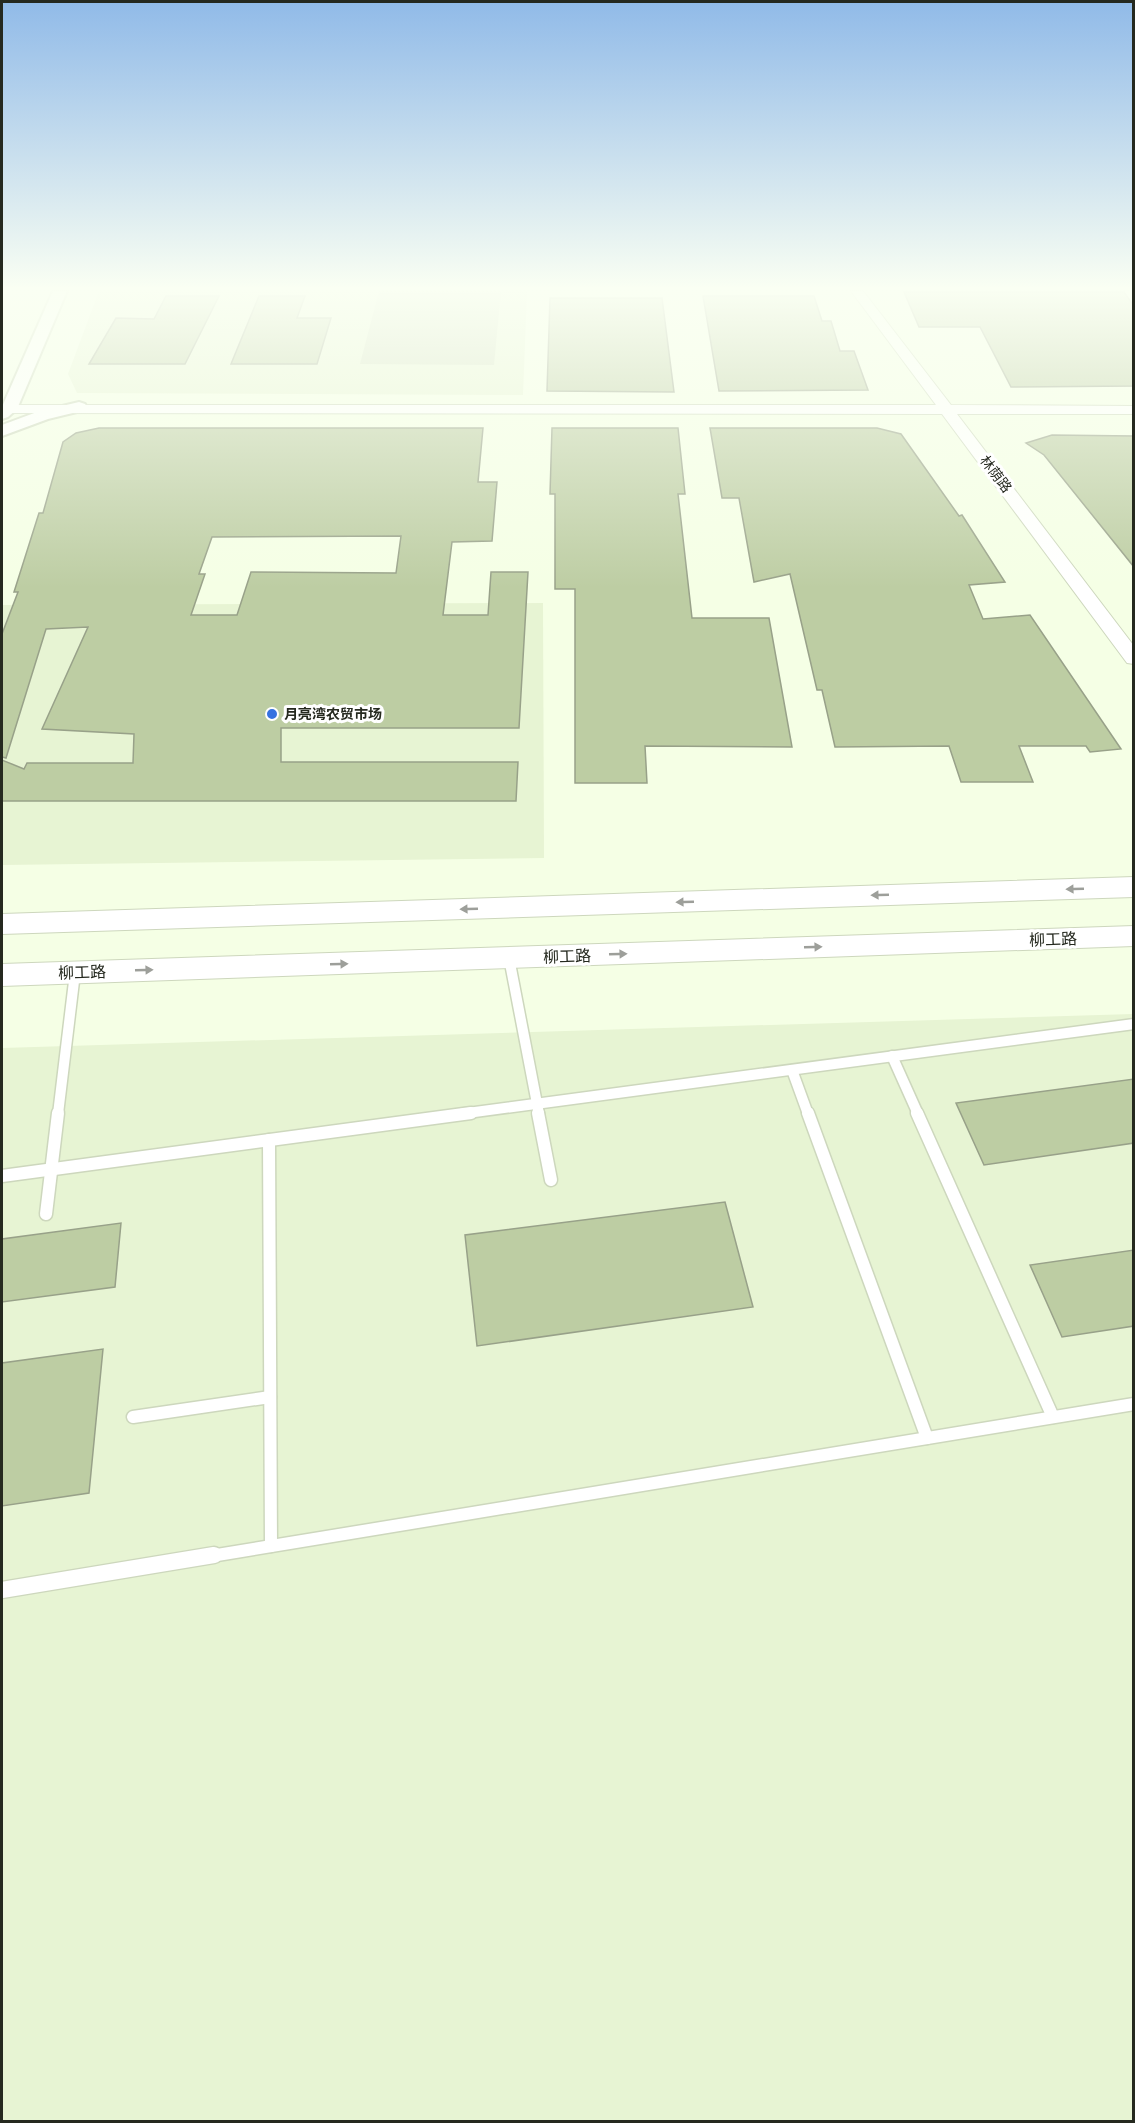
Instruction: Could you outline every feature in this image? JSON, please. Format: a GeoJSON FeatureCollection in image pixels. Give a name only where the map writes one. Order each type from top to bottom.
{"type":"FeatureCollection","features":[{"type":"Feature","properties":{"kind":"main road"},"geometry":{"type":"LineString","coordinates":[[4,410],[16,390]]}},
{"type":"Feature","properties":{"kind":"main road"},"geometry":{"type":"LineString","coordinates":[[29,390],[44,400],[79,407]]}},
{"type":"Feature","properties":{"kind":"main road"},"geometry":{"type":"LineString","coordinates":[[2,431],[43,415],[79,407]]}},
{"type":"Feature","properties":{"kind":"main road"},"geometry":{"type":"LineString","coordinates":[[2,924],[1134,887]]}},
{"type":"Feature","properties":{"kind":"main road"},"geometry":{"type":"LineString","coordinates":[[506,907],[510,958]]}},
{"type":"Feature","properties":{"kind":"main road","name":"柳工路"},"geometry":{"type":"LineString","coordinates":[[2,975],[1134,936]]}},
{"type":"Feature","properties":{"kind":"street","name":"林荫路"},"geometry":{"type":"LineString","coordinates":[[933,390],[1134,659]]}},
{"type":"Feature","properties":{"kind":"street"},"geometry":{"type":"LineString","coordinates":[[4,410],[79,407],[1134,410]]}},
{"type":"Feature","properties":{"kind":"lane"},"geometry":{"type":"LineString","coordinates":[[510,958],[551,1180]]}},
{"type":"Feature","properties":{"kind":"lane"},"geometry":{"type":"LineString","coordinates":[[46,1214],[75,973]]}},
{"type":"Feature","properties":{"kind":"lane"},"geometry":{"type":"LineString","coordinates":[[2,1176],[1134,1024]]}},
{"type":"Feature","properties":{"kind":"lane"},"geometry":{"type":"LineString","coordinates":[[892,1056],[1053,1417]]}},
{"type":"Feature","properties":{"kind":"lane"},"geometry":{"type":"LineString","coordinates":[[792,1070],[927,1438]]}},
{"type":"Feature","properties":{"kind":"lane"},"geometry":{"type":"LineString","coordinates":[[269,1140],[271,1546]]}},
{"type":"Feature","properties":{"kind":"lane"},"geometry":{"type":"LineString","coordinates":[[133,1417],[270,1397]]}},
{"type":"Feature","properties":{"kind":"lane"},"geometry":{"type":"LineString","coordinates":[[2,1590],[1134,1404]]}},
{"type":"Feature","properties":{"kind":"shaded area"},"geometry":{"type":"Polygon","coordinates":[[[76,390],[523,390],[523,395],[77,393],[76,390]]]}},
{"type":"Feature","properties":{"kind":"shaded area","name":"月亮湾农贸市场"},"geometry":{"type":"Polygon","coordinates":[[[543,603],[544,858],[2,865],[2,605],[543,603]]]}},
{"type":"Feature","properties":{"kind":"shaded area"},"geometry":{"type":"Polygon","coordinates":[[[1133,1014],[1133,2121],[2,2121],[2,1048],[1133,1014]]]}},
{"type":"Feature","properties":{"kind":"building"},"geometry":{"type":"Polygon","coordinates":[[[674,390],[674,392],[547,391],[674,390]]]}},
{"type":"Feature","properties":{"kind":"building"},"geometry":{"type":"Polygon","coordinates":[[[719,390],[857,390],[719,391],[719,390]]]}},
{"type":"Feature","properties":{"kind":"building"},"geometry":{"type":"Polygon","coordinates":[[[99,428],[483,428],[478,482],[497,482],[492,541],[452,542],[443,615],[488,615],[491,572],[528,572],[519,728],[281,728],[281,762],[518,762],[516,801],[2,801],[2,760],[24,769],[27,763],[133,763],[134,734],[42,729],[88,627],[46,629],[6,758],[2,757],[2,634],[18,592],[14,592],[39,513],[43,513],[63,442],[76,433],[99,428]],[[401,536],[212,537],[199,574],[205,574],[191,615],[237,615],[251,572],[396,573],[401,536]]]}},
{"type":"Feature","properties":{"kind":"building"},"geometry":{"type":"Polygon","coordinates":[[[552,428],[678,428],[685,494],[678,494],[692,618],[769,618],[792,747],[645,746],[647,783],[575,783],[575,589],[555,589],[555,494],[550,494],[552,428]]]}},
{"type":"Feature","properties":{"kind":"building"},"geometry":{"type":"Polygon","coordinates":[[[710,428],[877,428],[901,434],[959,516],[962,515],[1005,582],[969,585],[983,619],[1030,615],[1121,749],[1090,752],[1086,746],[1019,746],[1033,782],[961,782],[949,746],[835,747],[822,690],[817,690],[790,574],[754,582],[739,498],[722,498],[710,428]]]}},
{"type":"Feature","properties":{"kind":"building"},"geometry":{"type":"Polygon","coordinates":[[[1052,435],[1134,436],[1134,567],[1044,455],[1026,443],[1052,435]]]}},
{"type":"Feature","properties":{"kind":"building"},"geometry":{"type":"Polygon","coordinates":[[[1134,1079],[1134,1143],[984,1165],[956,1103],[1134,1079]]]}},
{"type":"Feature","properties":{"kind":"building"},"geometry":{"type":"Polygon","coordinates":[[[725,1202],[753,1307],[477,1346],[465,1235],[725,1202]]]}},
{"type":"Feature","properties":{"kind":"building"},"geometry":{"type":"Polygon","coordinates":[[[121,1223],[115,1287],[2,1302],[2,1239],[121,1223]]]}},
{"type":"Feature","properties":{"kind":"building"},"geometry":{"type":"Polygon","coordinates":[[[1134,1250],[1134,1326],[1062,1337],[1030,1265],[1134,1250]]]}},
{"type":"Feature","properties":{"kind":"building"},"geometry":{"type":"Polygon","coordinates":[[[103,1349],[89,1493],[2,1506],[2,1363],[103,1349]]]}},
{"type":"Feature","properties":{"kind":"place","name":"月亮湾农贸市场"},"geometry":{"type":"Point","coordinates":[272,714]}}]}
